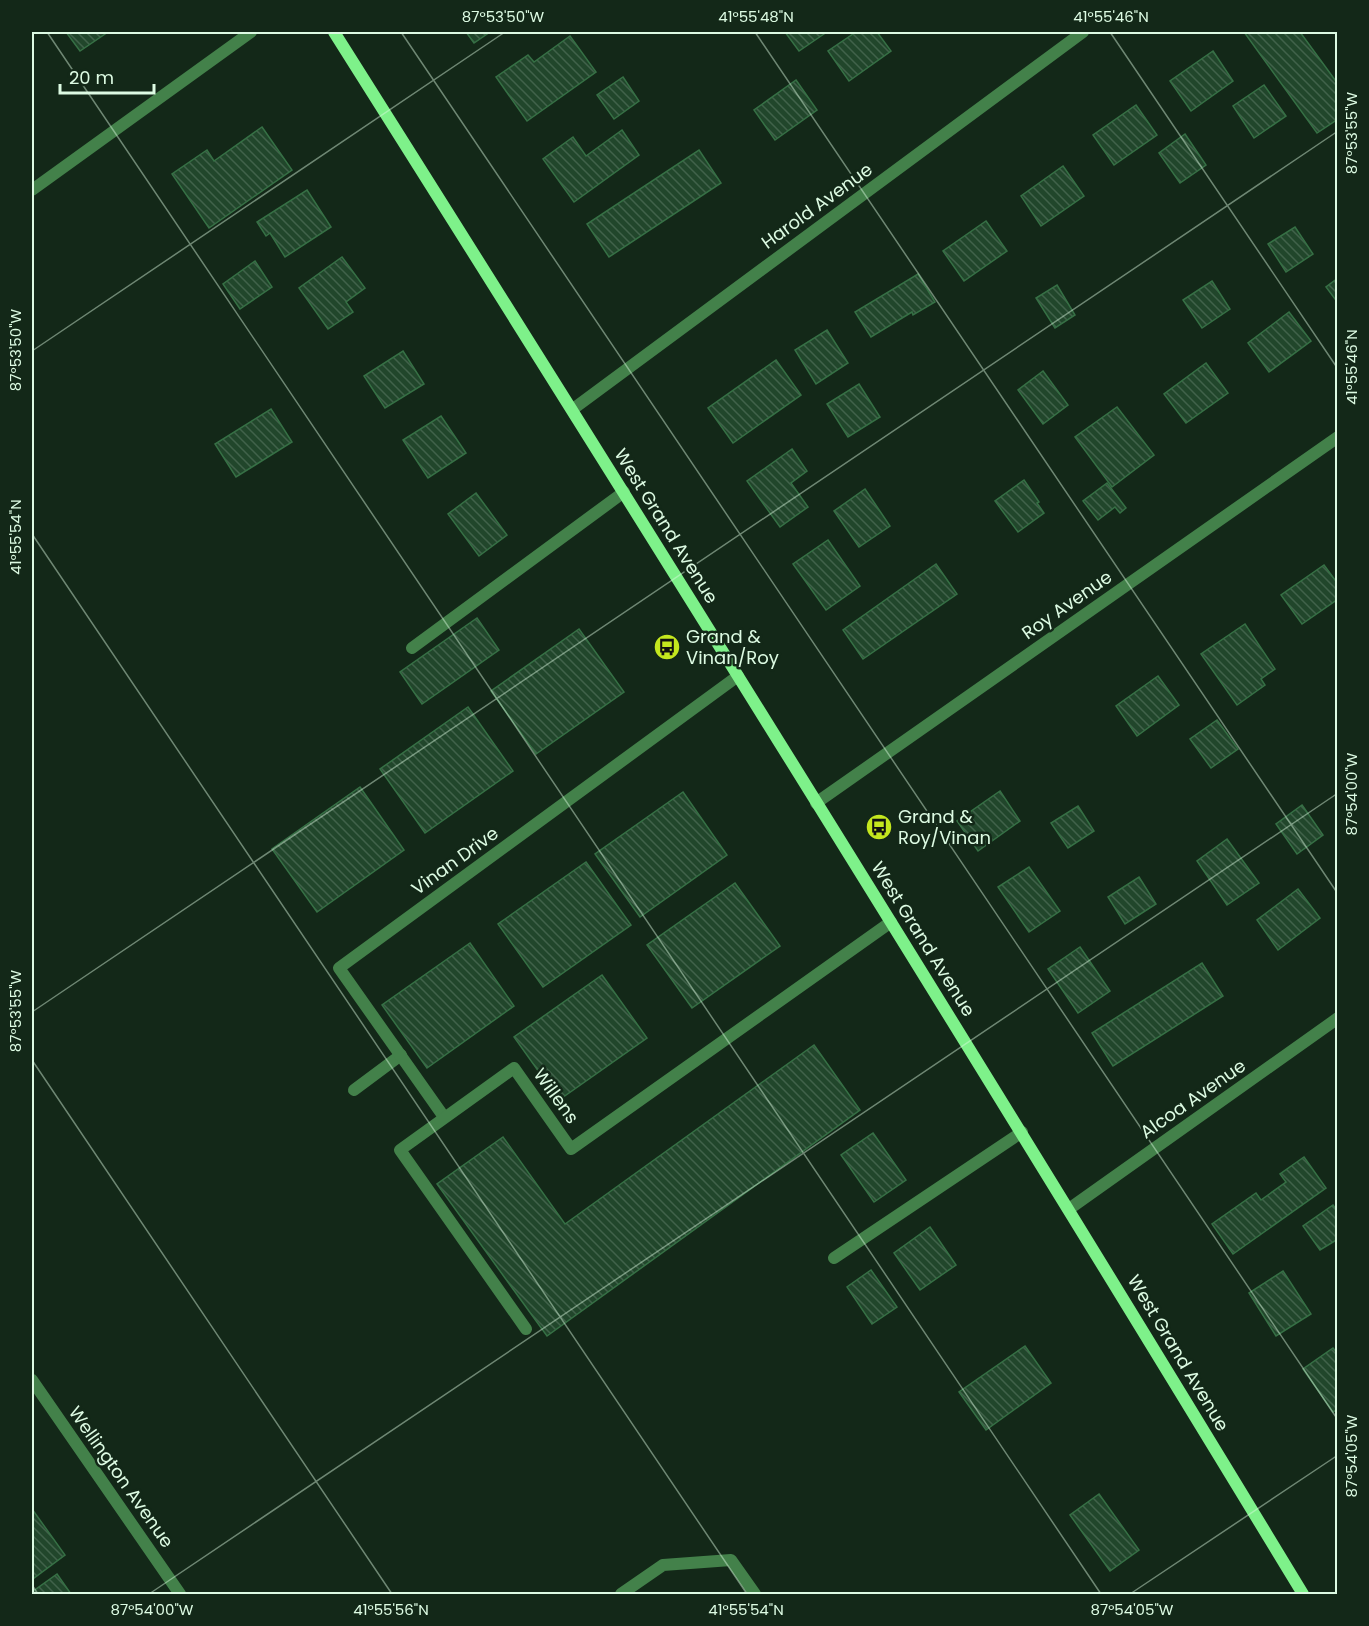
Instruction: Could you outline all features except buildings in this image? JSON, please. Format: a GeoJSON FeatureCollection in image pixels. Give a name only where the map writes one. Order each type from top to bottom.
{"type":"FeatureCollection","features":[{"type":"Feature","properties":{"kind":"main road","name":"West Grand Avenue"},"geometry":{"type":"LineString","coordinates":[[334,32],[573,409],[1022,1132],[1303,1594]]}},
{"type":"Feature","properties":{"kind":"street"},"geometry":{"type":"LineString","coordinates":[[32,190],[251,32]]}},
{"type":"Feature","properties":{"kind":"street","name":"Harold Avenue"},"geometry":{"type":"LineString","coordinates":[[573,409],[1083,32]]}},
{"type":"Feature","properties":{"kind":"street","name":"Roy Avenue"},"geometry":{"type":"LineString","coordinates":[[816,803],[1338,437]]}},
{"type":"Feature","properties":{"kind":"street"},"geometry":{"type":"LineString","coordinates":[[412,648],[624,492]]}},
{"type":"Feature","properties":{"kind":"street","name":"Vinan Drive"},"geometry":{"type":"LineString","coordinates":[[444,1117],[339,968],[738,676]]}},
{"type":"Feature","properties":{"kind":"street","name":"Willens"},"geometry":{"type":"LineString","coordinates":[[526,1329],[400,1150],[514,1068],[571,1149],[891,922]]}},
{"type":"Feature","properties":{"kind":"street","name":"Alcoa Avenue"},"geometry":{"type":"LineString","coordinates":[[1069,1209],[1338,1018]]}},
{"type":"Feature","properties":{"kind":"street"},"geometry":{"type":"LineString","coordinates":[[354,1090],[400,1055]]}},
{"type":"Feature","properties":{"kind":"street"},"geometry":{"type":"LineString","coordinates":[[834,1258],[1022,1132]]}},
{"type":"Feature","properties":{"kind":"street","name":"Wellington Avenue"},"geometry":{"type":"LineString","coordinates":[[32,1380],[180,1594]]}},
{"type":"Feature","properties":{"kind":"street"},"geometry":{"type":"LineString","coordinates":[[621,1594],[663,1565],[731,1560],[754,1594]]}},
{"type":"Feature","properties":{"kind":"place","name":"Grand & Vinan/Roy"},"geometry":{"type":"Point","coordinates":[667,647]}},
{"type":"Feature","properties":{"kind":"place","name":"Grand & Roy/Vinan"},"geometry":{"type":"Point","coordinates":[879,827]}}]}
